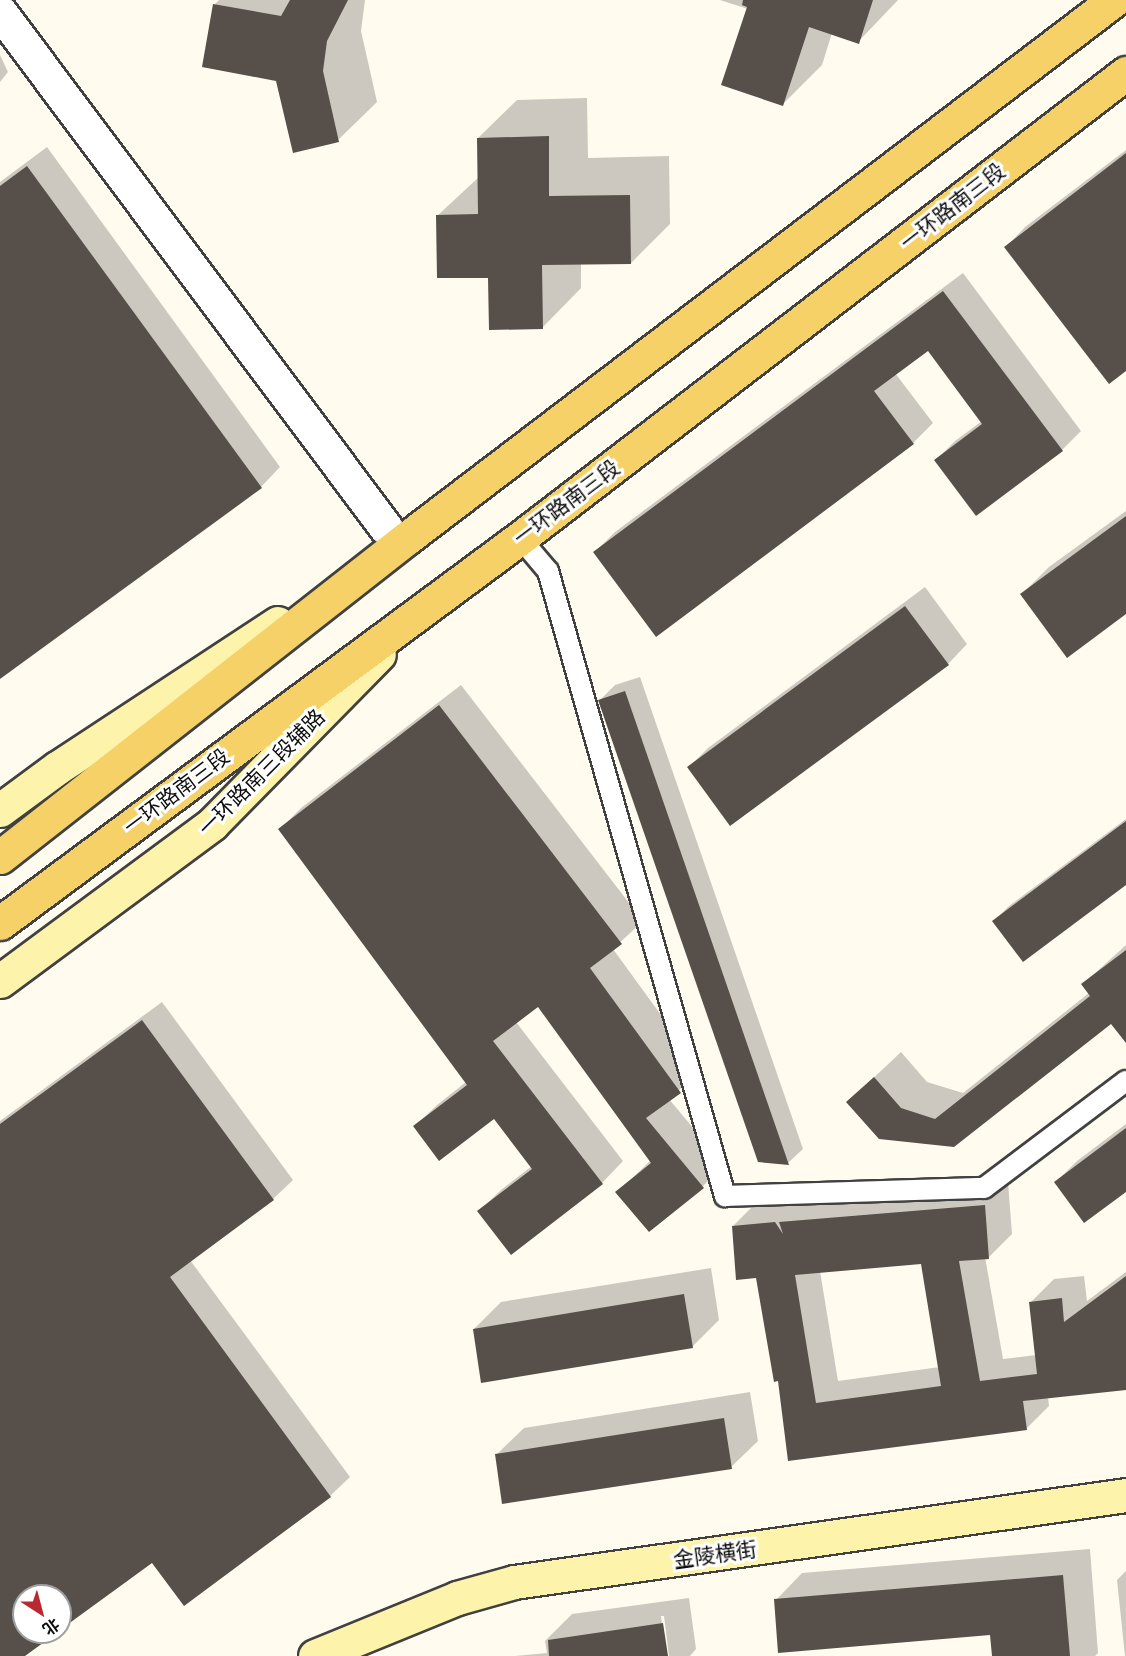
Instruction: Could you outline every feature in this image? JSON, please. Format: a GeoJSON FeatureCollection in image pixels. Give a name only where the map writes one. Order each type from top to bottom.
{"type":"FeatureCollection","features":[{"type":"Feature","properties":{"kind":"main road"},"geometry":{"type":"LineString","coordinates":[[0,810],[396,533],[1114,0]]}},
{"type":"Feature","properties":{"kind":"main road","name":"一环路南三段"},"geometry":{"type":"LineString","coordinates":[[0,923],[520,538],[1126,73]]}},
{"type":"Feature","properties":{"kind":"main road"},"geometry":{"type":"LineString","coordinates":[[0,856],[396,533]]}},
{"type":"Feature","properties":{"kind":"main road","name":"一环路南三段辅路"},"geometry":{"type":"LineString","coordinates":[[0,981],[212,824],[422,610]]}},
{"type":"Feature","properties":{"kind":"main road","name":"金陵横街"},"geometry":{"type":"LineString","coordinates":[[315,1656],[457,1598],[514,1582],[1126,1495]]}},
{"type":"Feature","properties":{"kind":"street"},"geometry":{"type":"LineString","coordinates":[[0,12],[396,533]]}},
{"type":"Feature","properties":{"kind":"lane"},"geometry":{"type":"LineString","coordinates":[[520,538],[548,571],[725,1196],[984,1188],[1126,1082]]}},
{"type":"Feature","properties":{"kind":"building"},"geometry":{"type":"Polygon","coordinates":[[[290,0],[348,0],[327,41],[323,71],[339,142],[293,153],[276,81],[202,67],[213,4],[281,16],[290,0]]]}},
{"type":"Feature","properties":{"kind":"building"},"geometry":{"type":"Polygon","coordinates":[[[743,0],[873,0],[859,44],[809,27],[783,106],[721,85],[747,7],[742,5],[743,0]]]}},
{"type":"Feature","properties":{"kind":"building"},"geometry":{"type":"Polygon","coordinates":[[[549,136],[549,196],[630,195],[631,264],[542,265],[543,329],[489,330],[488,278],[437,278],[436,215],[478,214],[477,138],[549,136]]]}},
{"type":"Feature","properties":{"kind":"building"},"geometry":{"type":"Polygon","coordinates":[[[1126,153],[1126,371],[1109,384],[1004,247],[1126,153]]]}},
{"type":"Feature","properties":{"kind":"building"},"geometry":{"type":"Polygon","coordinates":[[[27,166],[262,488],[0,679],[0,186],[27,166]]]}},
{"type":"Feature","properties":{"kind":"building"},"geometry":{"type":"Polygon","coordinates":[[[943,291],[1063,451],[976,516],[934,460],[982,424],[928,351],[874,391],[914,444],[656,637],[593,552],[943,291]]]}},
{"type":"Feature","properties":{"kind":"building"},"geometry":{"type":"Polygon","coordinates":[[[1126,516],[1126,614],[1067,658],[1020,594],[1126,516]]]}},
{"type":"Feature","properties":{"kind":"building"},"geometry":{"type":"Polygon","coordinates":[[[905,606],[949,665],[730,826],[687,767],[905,606]]]}},
{"type":"Feature","properties":{"kind":"building"},"geometry":{"type":"Polygon","coordinates":[[[625,691],[789,1165],[758,1162],[598,700],[625,691]]]}},
{"type":"Feature","properties":{"kind":"building"},"geometry":{"type":"Polygon","coordinates":[[[439,705],[622,944],[590,968],[681,1093],[646,1118],[704,1188],[649,1232],[615,1192],[651,1163],[538,1007],[493,1041],[603,1184],[511,1255],[477,1211],[532,1169],[494,1119],[439,1161],[413,1126],[467,1085],[278,829],[439,705]]]}},
{"type":"Feature","properties":{"kind":"building"},"geometry":{"type":"Polygon","coordinates":[[[1126,821],[1126,885],[1023,962],[992,921],[1126,821]]]}},
{"type":"Feature","properties":{"kind":"building"},"geometry":{"type":"Polygon","coordinates":[[[1126,950],[1126,1043],[1111,1024],[954,1147],[879,1139],[846,1102],[874,1077],[901,1108],[935,1119],[1090,996],[1081,984],[1126,950]]]}},
{"type":"Feature","properties":{"kind":"building"},"geometry":{"type":"Polygon","coordinates":[[[142,1020],[274,1200],[170,1277],[331,1497],[184,1606],[152,1563],[72,1621],[72,1584],[12,1584],[12,1644],[42,1644],[25,1656],[0,1656],[0,1124],[142,1020]]]}},
{"type":"Feature","properties":{"kind":"building"},"geometry":{"type":"Polygon","coordinates":[[[1126,1128],[1126,1192],[1084,1223],[1054,1182],[1126,1128]]]}},
{"type":"Feature","properties":{"kind":"building"},"geometry":{"type":"Polygon","coordinates":[[[985,1205],[989,1259],[959,1261],[980,1381],[1037,1374],[1029,1302],[1062,1298],[1064,1322],[1126,1276],[1126,1390],[1023,1401],[1027,1430],[788,1461],[778,1381],[774,1382],[756,1278],[736,1280],[732,1226],[775,1222],[783,1234],[779,1222],[985,1205]],[[921,1264],[795,1275],[816,1403],[941,1386],[921,1264]]]}},
{"type":"Feature","properties":{"kind":"building"},"geometry":{"type":"Polygon","coordinates":[[[684,1294],[693,1348],[481,1383],[473,1329],[684,1294]]]}},
{"type":"Feature","properties":{"kind":"building"},"geometry":{"type":"Polygon","coordinates":[[[724,1418],[732,1469],[502,1504],[495,1454],[724,1418]]]}},
{"type":"Feature","properties":{"kind":"building"},"geometry":{"type":"Polygon","coordinates":[[[1063,1575],[1070,1656],[992,1656],[990,1635],[778,1653],[774,1599],[1063,1575]]]}},
{"type":"Feature","properties":{"kind":"building"},"geometry":{"type":"Polygon","coordinates":[[[663,1623],[668,1656],[549,1656],[548,1640],[663,1623]]]}}]}
